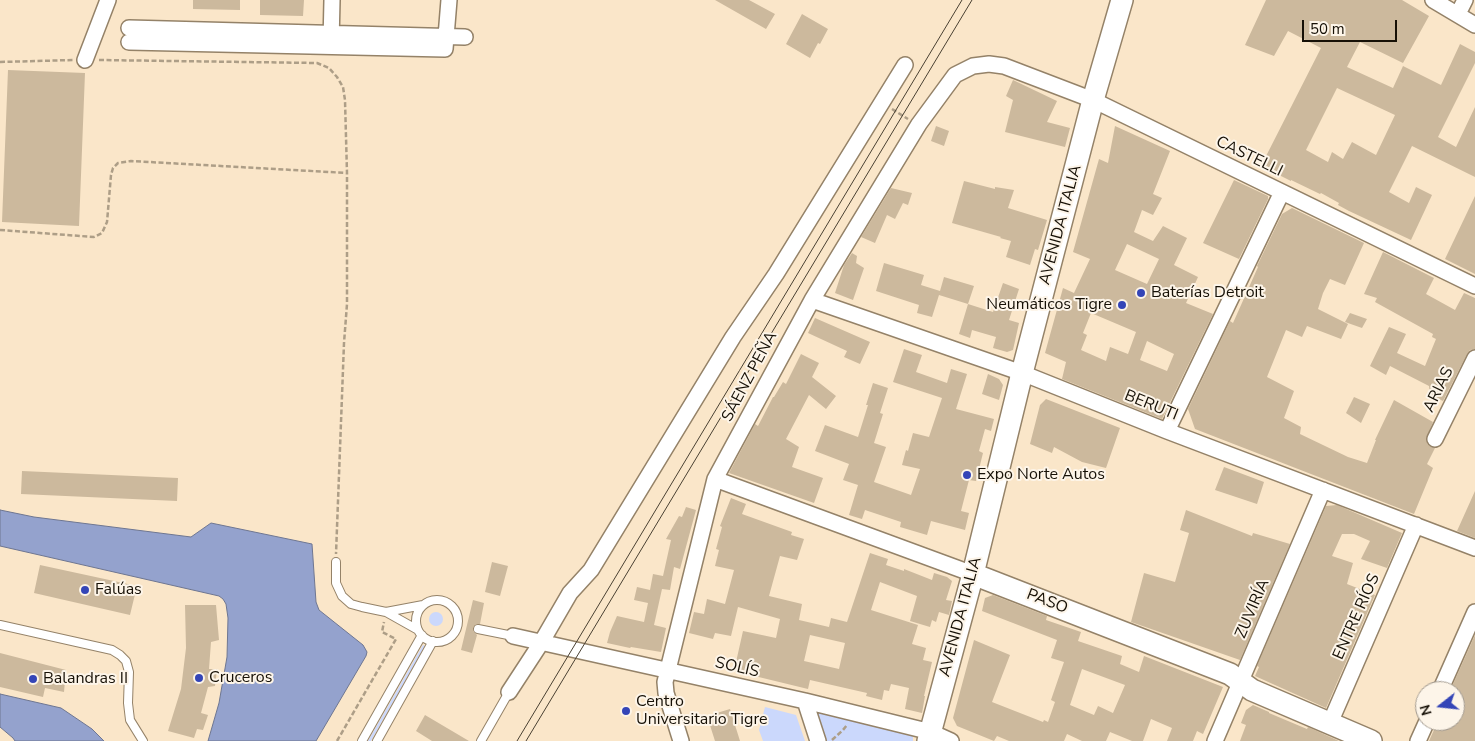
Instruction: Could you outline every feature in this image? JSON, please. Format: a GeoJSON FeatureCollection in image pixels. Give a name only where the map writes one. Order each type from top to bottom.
{"type":"FeatureCollection","features":[{"type":"Feature","properties":{"kind":"street"},"geometry":{"type":"LineString","coordinates":[[85,60],[108,0]]}},
{"type":"Feature","properties":{"kind":"street"},"geometry":{"type":"LineString","coordinates":[[332,0],[332,40]]}},
{"type":"Feature","properties":{"kind":"street"},"geometry":{"type":"LineString","coordinates":[[446,36],[449,0]]}},
{"type":"Feature","properties":{"kind":"street","name":"AVENIDA ITALIA"},"geometry":{"type":"LineString","coordinates":[[930,736],[1093,100],[1122,0]]}},
{"type":"Feature","properties":{"kind":"street"},"geometry":{"type":"LineString","coordinates":[[1433,0],[1475,25]]}},
{"type":"Feature","properties":{"kind":"street"},"geometry":{"type":"LineString","coordinates":[[1458,14],[1465,0]]}},
{"type":"Feature","properties":{"kind":"street"},"geometry":{"type":"LineString","coordinates":[[129,35],[332,40],[465,37]]}},
{"type":"Feature","properties":{"kind":"street","name":"CASTELLI"},"geometry":{"type":"LineString","coordinates":[[919,124],[955,75],[973,66],[989,64],[1004,66],[1093,100],[1475,286]]}},
{"type":"Feature","properties":{"kind":"street"},"geometry":{"type":"LineString","coordinates":[[509,692],[570,593],[591,570],[733,337],[776,274],[905,65]]}},
{"type":"Feature","properties":{"kind":"street","name":"SÁENZ PEÑA"},"geometry":{"type":"LineString","coordinates":[[681,741],[666,693],[665,682],[715,479],[812,300],[919,124]]}},
{"type":"Feature","properties":{"kind":"street"},"geometry":{"type":"LineString","coordinates":[[1167,431],[1282,192]]}},
{"type":"Feature","properties":{"kind":"street","name":"BERUTI"},"geometry":{"type":"LineString","coordinates":[[812,300],[1022,373],[1167,431],[1475,548]]}},
{"type":"Feature","properties":{"kind":"street","name":"ARIAS"},"geometry":{"type":"LineString","coordinates":[[1435,439],[1475,358]]}},
{"type":"Feature","properties":{"kind":"street","name":"PASO"},"geometry":{"type":"LineString","coordinates":[[715,479],[973,574],[1230,674],[1252,690],[1371,741]]}},
{"type":"Feature","properties":{"kind":"street","name":"ZUVIRÍA"},"geometry":{"type":"LineString","coordinates":[[1214,741],[1323,490]]}},
{"type":"Feature","properties":{"kind":"street","name":"ENTRE RÍOS"},"geometry":{"type":"LineString","coordinates":[[1330,723],[1416,525]]}},
{"type":"Feature","properties":{"kind":"street"},"geometry":{"type":"LineString","coordinates":[[1444,681],[1475,612]]}},
{"type":"Feature","properties":{"kind":"street","name":"SOLÍS"},"geometry":{"type":"LineString","coordinates":[[513,636],[805,701],[951,741]]}},
{"type":"Feature","properties":{"kind":"street"},"geometry":{"type":"LineString","coordinates":[[805,701],[818,741]]}},
{"type":"Feature","properties":{"kind":"lane"},"geometry":{"type":"LineString","coordinates":[[336,562],[336,583],[342,596],[351,604],[386,612],[420,633],[427,639],[433,641],[446,640],[455,631],[458,624],[457,617],[455,610],[444,601],[430,601],[419,610],[416,617],[420,633],[362,741]]}},
{"type":"Feature","properties":{"kind":"lane"},"geometry":{"type":"LineString","coordinates":[[386,612],[424,605]]}},
{"type":"Feature","properties":{"kind":"lane"},"geometry":{"type":"LineString","coordinates":[[458,624],[466,626]]}},
{"type":"Feature","properties":{"kind":"lane"},"geometry":{"type":"LineString","coordinates":[[0,625],[112,650],[120,655],[126,661],[129,672],[128,703],[130,720],[143,741]]}},
{"type":"Feature","properties":{"kind":"lane"},"geometry":{"type":"LineString","coordinates":[[478,629],[513,636]]}},
{"type":"Feature","properties":{"kind":"lane"},"geometry":{"type":"LineString","coordinates":[[377,741],[433,641]]}},
{"type":"Feature","properties":{"kind":"lane"},"geometry":{"type":"LineString","coordinates":[[481,741],[509,692]]}},
{"type":"Feature","properties":{"kind":"path"},"geometry":{"type":"LineString","coordinates":[[0,62],[85,60],[317,63],[329,68],[338,77],[343,87],[345,100],[347,304],[336,562]]}},
{"type":"Feature","properties":{"kind":"path"},"geometry":{"type":"LineString","coordinates":[[883,102],[897,113],[919,124]]}},
{"type":"Feature","properties":{"kind":"path"},"geometry":{"type":"LineString","coordinates":[[0,230],[94,236],[102,233],[107,222],[111,175],[113,168],[118,163],[131,161],[347,173]]}},
{"type":"Feature","properties":{"kind":"path"},"geometry":{"type":"LineString","coordinates":[[337,741],[396,639],[382,632],[386,612]]}},
{"type":"Feature","properties":{"kind":"path"},"geometry":{"type":"LineString","coordinates":[[830,741],[843,730],[853,713]]}},
{"type":"Feature","properties":{"kind":"shaded area"},"geometry":{"type":"Polygon","coordinates":[[[0,510],[34,517],[191,537],[211,523],[312,544],[316,602],[319,610],[363,645],[367,652],[366,656],[316,741],[208,741],[219,703],[227,657],[228,618],[226,604],[223,599],[219,596],[0,546],[0,510]]]}},
{"type":"Feature","properties":{"kind":"shaded area"},"geometry":{"type":"Polygon","coordinates":[[[436,612],[441,614],[443,619],[441,624],[436,626],[431,624],[429,619],[431,614],[436,612]]]}},
{"type":"Feature","properties":{"kind":"shaded area"},"geometry":{"type":"Polygon","coordinates":[[[423,645],[425,646],[371,741],[368,741],[423,645]]]}},
{"type":"Feature","properties":{"kind":"shaded area"},"geometry":{"type":"Polygon","coordinates":[[[0,694],[61,708],[92,729],[104,741],[15,741],[0,727],[0,694]]]}},
{"type":"Feature","properties":{"kind":"shaded area"},"geometry":{"type":"Polygon","coordinates":[[[765,707],[796,715],[805,741],[763,741],[759,730],[765,707]]]}},
{"type":"Feature","properties":{"kind":"shaded area"},"geometry":{"type":"Polygon","coordinates":[[[820,711],[910,734],[913,737],[913,741],[824,741],[816,715],[820,711]]]}},
{"type":"Feature","properties":{"kind":"building"},"geometry":{"type":"Polygon","coordinates":[[[193,0],[240,0],[240,10],[193,9],[193,0]]]}},
{"type":"Feature","properties":{"kind":"building"},"geometry":{"type":"Polygon","coordinates":[[[260,0],[304,0],[303,16],[260,15],[260,0]]]}},
{"type":"Feature","properties":{"kind":"building"},"geometry":{"type":"Polygon","coordinates":[[[715,0],[749,0],[775,14],[766,29],[715,0]]]}},
{"type":"Feature","properties":{"kind":"building"},"geometry":{"type":"Polygon","coordinates":[[[1266,0],[1402,0],[1429,16],[1403,63],[1360,42],[1347,67],[1393,88],[1403,66],[1441,85],[1460,44],[1475,52],[1475,63],[1438,137],[1456,147],[1475,107],[1475,177],[1412,146],[1389,192],[1409,203],[1416,187],[1432,195],[1411,240],[1349,211],[1321,193],[1261,166],[1321,48],[1288,31],[1274,56],[1245,45],[1266,0]],[[1337,88],[1306,150],[1328,162],[1332,152],[1343,159],[1352,142],[1376,155],[1395,115],[1337,88]]]}},
{"type":"Feature","properties":{"kind":"building"},"geometry":{"type":"Polygon","coordinates":[[[802,14],[828,29],[810,58],[786,44],[802,14]]]}},
{"type":"Feature","properties":{"kind":"building"},"geometry":{"type":"Polygon","coordinates":[[[8,70],[85,73],[79,226],[2,222],[8,70]]]}},
{"type":"Feature","properties":{"kind":"building"},"geometry":{"type":"Polygon","coordinates":[[[1013,80],[1057,101],[1047,122],[1070,128],[1065,147],[1005,132],[1013,100],[1006,96],[1013,80]]]}},
{"type":"Feature","properties":{"kind":"building"},"geometry":{"type":"Polygon","coordinates":[[[936,126],[949,131],[944,146],[931,141],[936,126]]]}},
{"type":"Feature","properties":{"kind":"building"},"geometry":{"type":"Polygon","coordinates":[[[1115,126],[1170,151],[1153,194],[1162,198],[1153,215],[1142,210],[1134,232],[1153,241],[1163,226],[1187,238],[1174,265],[1198,277],[1186,303],[1213,314],[1162,419],[1062,379],[1066,362],[1045,353],[1063,288],[1074,293],[1090,259],[1073,252],[1099,159],[1108,163],[1115,126]],[[1127,244],[1115,270],[1147,284],[1159,259],[1127,244]],[[1091,313],[1083,333],[1087,335],[1081,350],[1106,361],[1110,347],[1128,354],[1136,332],[1091,313]],[[1147,341],[1140,360],[1167,371],[1174,354],[1147,341]]]}},
{"type":"Feature","properties":{"kind":"building"},"geometry":{"type":"Polygon","coordinates":[[[1234,180],[1268,196],[1239,259],[1203,243],[1234,180]]]}},
{"type":"Feature","properties":{"kind":"building"},"geometry":{"type":"Polygon","coordinates":[[[964,181],[995,189],[995,187],[1014,190],[1008,208],[1047,220],[1038,250],[1035,249],[1030,265],[1006,257],[1011,241],[952,223],[964,181]]]}},
{"type":"Feature","properties":{"kind":"building"},"geometry":{"type":"Polygon","coordinates":[[[891,188],[912,193],[908,205],[903,203],[895,219],[887,215],[875,243],[861,237],[891,188]]]}},
{"type":"Feature","properties":{"kind":"building"},"geometry":{"type":"Polygon","coordinates":[[[1475,196],[1475,274],[1445,259],[1475,196]]]}},
{"type":"Feature","properties":{"kind":"building"},"geometry":{"type":"Polygon","coordinates":[[[1292,208],[1364,243],[1345,285],[1330,279],[1318,309],[1348,324],[1341,339],[1307,326],[1302,337],[1286,330],[1267,377],[1294,391],[1284,418],[1301,427],[1300,434],[1348,457],[1367,463],[1375,440],[1394,400],[1433,422],[1426,439],[1428,445],[1435,448],[1427,464],[1433,468],[1414,514],[1195,429],[1188,409],[1230,321],[1233,323],[1282,214],[1292,208]]]}},
{"type":"Feature","properties":{"kind":"building"},"geometry":{"type":"Polygon","coordinates":[[[1383,252],[1434,278],[1426,294],[1455,310],[1464,293],[1475,298],[1475,349],[1470,350],[1467,354],[1443,401],[1430,395],[1429,386],[1390,366],[1386,375],[1370,366],[1389,327],[1406,334],[1397,353],[1425,366],[1436,339],[1432,337],[1433,334],[1375,302],[1377,298],[1364,294],[1383,252]]]}},
{"type":"Feature","properties":{"kind":"building"},"geometry":{"type":"Polygon","coordinates":[[[852,253],[857,256],[856,263],[864,268],[853,300],[835,293],[844,265],[852,253]]]}},
{"type":"Feature","properties":{"kind":"building"},"geometry":{"type":"Polygon","coordinates":[[[884,263],[924,275],[921,285],[940,291],[944,277],[974,286],[968,304],[939,295],[932,317],[917,313],[919,305],[876,291],[884,263]]]}},
{"type":"Feature","properties":{"kind":"building"},"geometry":{"type":"Polygon","coordinates":[[[1003,283],[1019,289],[1009,320],[1019,323],[1013,350],[1007,352],[993,348],[996,337],[972,330],[970,338],[959,334],[968,304],[993,312],[1003,283]]]}},
{"type":"Feature","properties":{"kind":"building"},"geometry":{"type":"Polygon","coordinates":[[[1350,313],[1367,319],[1362,328],[1345,322],[1350,313]]]}},
{"type":"Feature","properties":{"kind":"building"},"geometry":{"type":"Polygon","coordinates":[[[815,318],[870,342],[860,364],[844,357],[847,351],[808,333],[815,318]]]}},
{"type":"Feature","properties":{"kind":"building"},"geometry":{"type":"Polygon","coordinates":[[[904,349],[922,355],[916,372],[947,383],[951,369],[967,374],[956,409],[994,419],[991,431],[985,429],[979,451],[983,453],[976,481],[969,480],[961,511],[969,513],[965,530],[931,521],[927,535],[900,527],[901,522],[865,510],[862,519],[849,515],[858,485],[843,480],[849,464],[815,451],[825,425],[858,437],[873,383],[888,388],[880,413],[883,414],[874,443],[886,447],[874,482],[911,495],[920,469],[902,465],[906,450],[908,451],[913,433],[929,437],[942,398],[893,382],[904,349]]]}},
{"type":"Feature","properties":{"kind":"building"},"geometry":{"type":"Polygon","coordinates":[[[801,354],[819,363],[812,377],[836,396],[826,409],[809,395],[786,439],[799,447],[792,467],[823,478],[814,503],[729,473],[755,424],[758,426],[783,382],[786,384],[801,354]]]}},
{"type":"Feature","properties":{"kind":"building"},"geometry":{"type":"Polygon","coordinates":[[[988,374],[999,379],[1003,385],[999,400],[982,394],[988,374]]]}},
{"type":"Feature","properties":{"kind":"building"},"geometry":{"type":"Polygon","coordinates":[[[1354,397],[1370,404],[1361,423],[1346,413],[1354,397]]]}},
{"type":"Feature","properties":{"kind":"building"},"geometry":{"type":"Polygon","coordinates":[[[1046,399],[1120,428],[1106,468],[1082,462],[1054,447],[1052,453],[1030,444],[1040,405],[1046,399]]]}},
{"type":"Feature","properties":{"kind":"building"},"geometry":{"type":"Polygon","coordinates":[[[1224,467],[1264,482],[1257,504],[1215,490],[1224,467]]]}},
{"type":"Feature","properties":{"kind":"building"},"geometry":{"type":"Polygon","coordinates":[[[22,471],[178,478],[177,501],[21,494],[22,471]]]}},
{"type":"Feature","properties":{"kind":"building"},"geometry":{"type":"Polygon","coordinates":[[[1475,491],[1475,538],[1457,531],[1475,491]]]}},
{"type":"Feature","properties":{"kind":"building"},"geometry":{"type":"Polygon","coordinates":[[[731,498],[746,504],[742,514],[792,532],[791,535],[804,539],[797,560],[780,556],[769,596],[802,604],[799,620],[829,627],[831,618],[847,622],[870,553],[888,559],[886,565],[904,571],[904,569],[932,580],[934,573],[947,577],[952,581],[946,600],[952,601],[949,615],[939,612],[936,622],[932,620],[930,627],[910,621],[917,596],[880,582],[871,610],[918,625],[912,644],[926,648],[923,660],[932,662],[922,713],[905,709],[909,688],[891,684],[889,691],[884,690],[882,700],[866,696],[867,693],[810,680],[808,689],[734,671],[743,631],[776,638],[780,619],[738,607],[731,636],[715,633],[713,639],[689,633],[694,612],[704,614],[707,599],[725,604],[734,570],[715,566],[719,550],[716,549],[722,527],[720,526],[731,498]],[[810,635],[804,661],[839,669],[845,643],[810,635]]]}},
{"type":"Feature","properties":{"kind":"building"},"geometry":{"type":"Polygon","coordinates":[[[1337,505],[1402,533],[1387,568],[1361,559],[1370,541],[1354,534],[1342,534],[1332,556],[1353,563],[1347,584],[1375,595],[1326,708],[1255,676],[1259,667],[1257,666],[1326,506],[1337,505]]]}},
{"type":"Feature","properties":{"kind":"building"},"geometry":{"type":"Polygon","coordinates":[[[686,507],[696,510],[680,569],[674,567],[670,590],[662,589],[654,625],[666,628],[661,652],[607,643],[617,616],[644,622],[648,603],[634,600],[637,587],[650,590],[653,574],[663,576],[671,540],[666,539],[679,516],[682,517],[686,507]]]}},
{"type":"Feature","properties":{"kind":"building"},"geometry":{"type":"Polygon","coordinates":[[[1186,510],[1252,536],[1253,533],[1290,544],[1240,660],[1131,622],[1144,573],[1175,582],[1189,533],[1180,530],[1186,510]]]}},
{"type":"Feature","properties":{"kind":"building"},"geometry":{"type":"Polygon","coordinates":[[[492,562],[508,566],[500,596],[485,592],[492,562]]]}},
{"type":"Feature","properties":{"kind":"building","name":"Falúas"},"geometry":{"type":"Polygon","coordinates":[[[40,565],[137,586],[130,615],[34,593],[40,565]]]}},
{"type":"Feature","properties":{"kind":"building"},"geometry":{"type":"Polygon","coordinates":[[[993,595],[1047,616],[1046,620],[1081,632],[1078,641],[1122,656],[1120,664],[1139,672],[1144,656],[1223,687],[1203,734],[1197,731],[1193,741],[1167,741],[1172,728],[1151,719],[1143,741],[1132,741],[1110,732],[1106,741],[1082,741],[1067,734],[1064,741],[1009,741],[997,736],[994,741],[957,726],[953,718],[974,640],[1010,655],[992,702],[1043,722],[1044,720],[1048,722],[1055,702],[1051,700],[1064,662],[1051,658],[1057,640],[982,611],[985,598],[993,595]],[[1082,669],[1070,705],[1094,715],[1098,706],[1113,713],[1125,685],[1082,669]]]}},
{"type":"Feature","properties":{"kind":"building"},"geometry":{"type":"Polygon","coordinates":[[[473,600],[484,603],[480,624],[476,624],[473,627],[473,631],[477,635],[472,653],[461,650],[473,600]]]}},
{"type":"Feature","properties":{"kind":"building","name":"Cruceros"},"geometry":{"type":"Polygon","coordinates":[[[185,605],[216,605],[219,640],[211,642],[209,669],[217,669],[215,686],[208,687],[201,713],[208,715],[203,730],[197,729],[194,738],[168,731],[181,689],[186,648],[185,605]]]}},
{"type":"Feature","properties":{"kind":"building"},"geometry":{"type":"Polygon","coordinates":[[[1475,635],[1475,741],[1429,741],[1434,731],[1465,731],[1465,681],[1454,681],[1475,635]]]}},
{"type":"Feature","properties":{"kind":"building","name":"Balandras II"},"geometry":{"type":"Polygon","coordinates":[[[0,653],[66,670],[64,692],[45,688],[43,697],[0,687],[0,653]]]}},
{"type":"Feature","properties":{"kind":"building"},"geometry":{"type":"Polygon","coordinates":[[[1253,705],[1339,741],[1240,741],[1246,725],[1241,723],[1246,710],[1253,705]]]}},
{"type":"Feature","properties":{"kind":"building"},"geometry":{"type":"Polygon","coordinates":[[[730,709],[740,741],[715,741],[707,716],[730,709]]]}},
{"type":"Feature","properties":{"kind":"building"},"geometry":{"type":"Polygon","coordinates":[[[425,715],[469,741],[432,741],[416,731],[425,715]]]}},
{"type":"Feature","properties":{"kind":"tram line"},"geometry":{"type":"LineString","coordinates":[[517,741],[962,0]]}},
{"type":"Feature","properties":{"kind":"tram line"},"geometry":{"type":"LineString","coordinates":[[526,741],[972,0]]}},
{"type":"Feature","properties":{"kind":"place","name":"Baterías Detroit"},"geometry":{"type":"Point","coordinates":[1141,293]}},
{"type":"Feature","properties":{"kind":"place","name":"Neumáticos Tigre"},"geometry":{"type":"Point","coordinates":[1122,305]}},
{"type":"Feature","properties":{"kind":"place","name":"Expo Norte Autos"},"geometry":{"type":"Point","coordinates":[967,475]}},
{"type":"Feature","properties":{"kind":"place","name":"Falúas"},"geometry":{"type":"Point","coordinates":[85,590]}},
{"type":"Feature","properties":{"kind":"place","name":"Cruceros"},"geometry":{"type":"Point","coordinates":[199,678]}},
{"type":"Feature","properties":{"kind":"place","name":"Balandras II"},"geometry":{"type":"Point","coordinates":[33,679]}},
{"type":"Feature","properties":{"kind":"place","name":"Centro Universitario Tigre"},"geometry":{"type":"Point","coordinates":[626,711]}}]}
